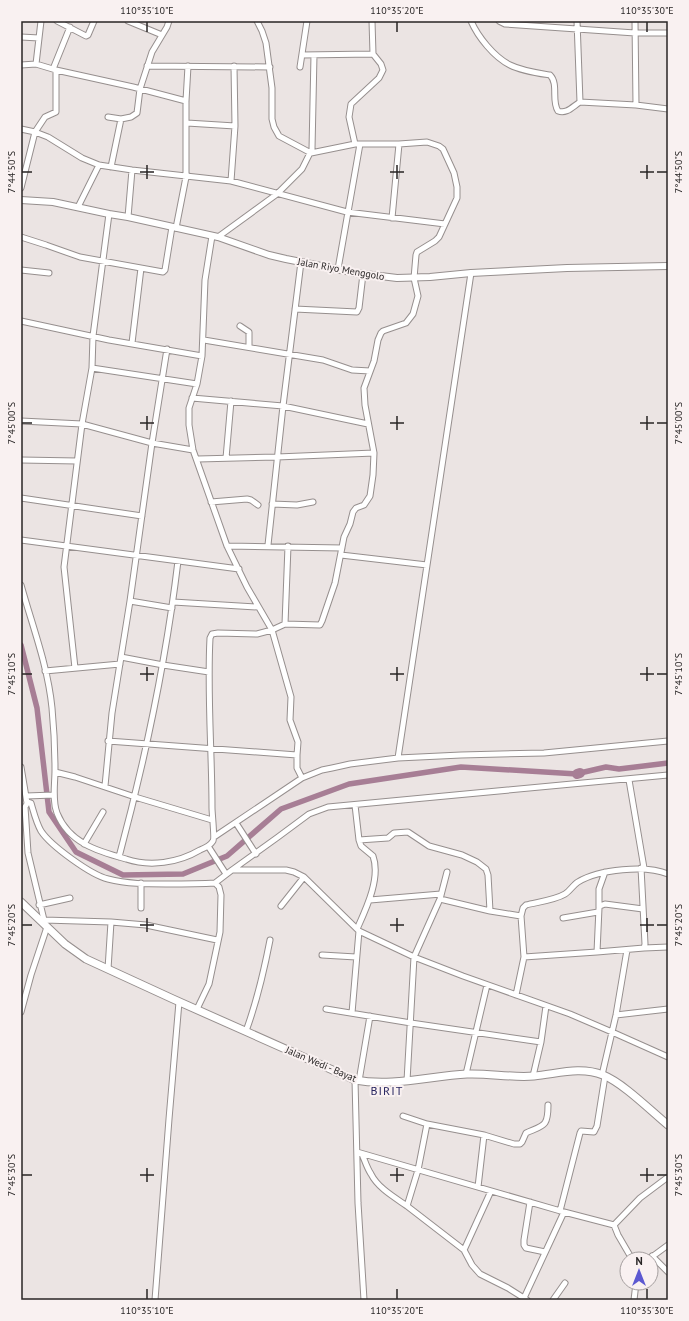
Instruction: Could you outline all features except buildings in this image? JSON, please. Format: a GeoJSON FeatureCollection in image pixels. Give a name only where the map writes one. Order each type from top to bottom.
{"type":"FeatureCollection","features":[{"type":"Feature","properties":{"kind":"main road","name":"Jalan Wedi - Bayat"},"geometry":{"type":"LineString","coordinates":[[21,902],[77,953],[179,1002],[332,1071],[357,1080],[407,1081],[466,1074],[533,1076],[578,1070],[603,1075],[616,1083],[668,1124]]}},
{"type":"Feature","properties":{"kind":"street"},"geometry":{"type":"LineString","coordinates":[[36,64],[41,21]]}},
{"type":"Feature","properties":{"kind":"street"},"geometry":{"type":"LineString","coordinates":[[57,21],[87,36],[94,21]]}},
{"type":"Feature","properties":{"kind":"street"},"geometry":{"type":"LineString","coordinates":[[128,21],[162,35]]}},
{"type":"Feature","properties":{"kind":"street"},"geometry":{"type":"LineString","coordinates":[[108,117],[121,119],[131,117],[137,113],[140,89],[152,52],[169,21]]}},
{"type":"Feature","properties":{"kind":"street"},"geometry":{"type":"LineString","coordinates":[[21,585],[45,670],[52,707],[55,772],[53,795],[57,812],[63,825],[71,835],[84,844],[119,857],[142,863],[168,862],[190,856],[209,848],[214,837],[212,820],[212,748],[209,672],[210,638],[212,634],[218,633],[257,634],[272,630],[285,624],[318,626],[321,624],[335,583],[344,537],[354,510],[364,505],[370,498],[374,475],[374,453],[368,424],[364,391],[374,361],[378,337],[383,331],[406,323],[413,314],[418,296],[414,278],[414,261],[417,252],[435,241],[442,232],[456,201],[457,192],[454,172],[445,152],[433,143],[357,144],[322,152],[309,152],[279,136],[272,119],[272,88],[265,37],[257,21]]}},
{"type":"Feature","properties":{"kind":"street"},"geometry":{"type":"LineString","coordinates":[[300,67],[307,21]]}},
{"type":"Feature","properties":{"kind":"street"},"geometry":{"type":"LineString","coordinates":[[338,270],[357,144],[349,117],[351,104],[379,78],[383,70],[381,64],[373,54],[372,21]]}},
{"type":"Feature","properties":{"kind":"street"},"geometry":{"type":"LineString","coordinates":[[471,21],[482,39],[492,51],[505,62],[520,69],[550,75],[552,77],[554,84],[554,102],[558,111],[563,113],[567,112],[580,102],[636,105],[668,109]]}},
{"type":"Feature","properties":{"kind":"street"},"geometry":{"type":"LineString","coordinates":[[500,21],[505,24],[635,33],[668,33]]}},
{"type":"Feature","properties":{"kind":"street"},"geometry":{"type":"LineString","coordinates":[[577,21],[580,102]]}},
{"type":"Feature","properties":{"kind":"street"},"geometry":{"type":"LineString","coordinates":[[635,21],[636,105]]}},
{"type":"Feature","properties":{"kind":"street"},"geometry":{"type":"LineString","coordinates":[[21,188],[35,132],[45,117],[56,112],[55,70],[70,28]]}},
{"type":"Feature","properties":{"kind":"street"},"geometry":{"type":"LineString","coordinates":[[21,37],[39,38]]}},
{"type":"Feature","properties":{"kind":"street"},"geometry":{"type":"LineString","coordinates":[[302,55],[373,54]]}},
{"type":"Feature","properties":{"kind":"street"},"geometry":{"type":"LineString","coordinates":[[302,778],[297,768],[298,741],[290,720],[291,697],[272,630],[227,546],[194,450],[188,419],[202,356],[204,340],[205,280],[215,236],[277,194],[299,172],[312,149],[314,55]]}},
{"type":"Feature","properties":{"kind":"street"},"geometry":{"type":"LineString","coordinates":[[21,65],[36,64],[55,70],[140,89],[186,102]]}},
{"type":"Feature","properties":{"kind":"street"},"geometry":{"type":"LineString","coordinates":[[148,66],[270,67]]}},
{"type":"Feature","properties":{"kind":"street"},"geometry":{"type":"LineString","coordinates":[[21,237],[80,257],[163,272],[165,271],[186,177],[186,102],[188,66]]}},
{"type":"Feature","properties":{"kind":"street"},"geometry":{"type":"LineString","coordinates":[[231,181],[235,126],[234,66]]}},
{"type":"Feature","properties":{"kind":"street"},"geometry":{"type":"LineString","coordinates":[[111,167],[121,119]]}},
{"type":"Feature","properties":{"kind":"street"},"geometry":{"type":"LineString","coordinates":[[187,123],[235,126]]}},
{"type":"Feature","properties":{"kind":"street"},"geometry":{"type":"LineString","coordinates":[[21,129],[48,137],[82,158],[99,165],[186,177],[231,181],[347,212],[445,224]]}},
{"type":"Feature","properties":{"kind":"street"},"geometry":{"type":"LineString","coordinates":[[392,218],[398,144]]}},
{"type":"Feature","properties":{"kind":"street"},"geometry":{"type":"LineString","coordinates":[[78,207],[99,165]]}},
{"type":"Feature","properties":{"kind":"street"},"geometry":{"type":"LineString","coordinates":[[128,217],[132,170]]}},
{"type":"Feature","properties":{"kind":"street","name":"Jalan Riyo Menggolo"},"geometry":{"type":"LineString","coordinates":[[21,200],[53,202],[128,217],[215,236],[269,254],[301,262],[338,270],[397,278],[567,268],[668,266]]}},
{"type":"Feature","properties":{"kind":"street"},"geometry":{"type":"LineString","coordinates":[[75,668],[64,576],[65,545],[82,424],[92,368],[93,336],[109,214]]}},
{"type":"Feature","properties":{"kind":"street"},"geometry":{"type":"LineString","coordinates":[[268,545],[277,457],[301,262]]}},
{"type":"Feature","properties":{"kind":"street"},"geometry":{"type":"LineString","coordinates":[[132,343],[141,268]]}},
{"type":"Feature","properties":{"kind":"street"},"geometry":{"type":"LineString","coordinates":[[21,270],[49,273]]}},
{"type":"Feature","properties":{"kind":"street"},"geometry":{"type":"LineString","coordinates":[[398,758],[471,273]]}},
{"type":"Feature","properties":{"kind":"street"},"geometry":{"type":"LineString","coordinates":[[295,309],[357,312],[359,308],[363,274]]}},
{"type":"Feature","properties":{"kind":"street"},"geometry":{"type":"LineString","coordinates":[[21,321],[109,340],[202,356]]}},
{"type":"Feature","properties":{"kind":"street"},"geometry":{"type":"LineString","coordinates":[[240,326],[249,332],[249,347]]}},
{"type":"Feature","properties":{"kind":"street"},"geometry":{"type":"LineString","coordinates":[[204,340],[290,353],[330,362],[352,370],[370,371]]}},
{"type":"Feature","properties":{"kind":"street"},"geometry":{"type":"LineString","coordinates":[[105,786],[108,741],[167,349]]}},
{"type":"Feature","properties":{"kind":"street"},"geometry":{"type":"LineString","coordinates":[[92,368],[162,380],[197,384]]}},
{"type":"Feature","properties":{"kind":"street"},"geometry":{"type":"LineString","coordinates":[[192,398],[283,406],[368,424]]}},
{"type":"Feature","properties":{"kind":"street"},"geometry":{"type":"LineString","coordinates":[[226,458],[231,401]]}},
{"type":"Feature","properties":{"kind":"street"},"geometry":{"type":"LineString","coordinates":[[21,421],[82,424],[152,443],[194,450]]}},
{"type":"Feature","properties":{"kind":"street"},"geometry":{"type":"LineString","coordinates":[[198,459],[374,453]]}},
{"type":"Feature","properties":{"kind":"street"},"geometry":{"type":"LineString","coordinates":[[21,460],[77,461]]}},
{"type":"Feature","properties":{"kind":"street"},"geometry":{"type":"LineString","coordinates":[[21,498],[142,516]]}},
{"type":"Feature","properties":{"kind":"street"},"geometry":{"type":"LineString","coordinates":[[211,502],[247,499],[251,500],[258,506]]}},
{"type":"Feature","properties":{"kind":"street"},"geometry":{"type":"LineString","coordinates":[[272,504],[297,505],[313,502]]}},
{"type":"Feature","properties":{"kind":"street"},"geometry":{"type":"LineString","coordinates":[[21,540],[136,556],[239,568]]}},
{"type":"Feature","properties":{"kind":"street"},"geometry":{"type":"LineString","coordinates":[[227,546],[268,545],[342,548]]}},
{"type":"Feature","properties":{"kind":"street"},"geometry":{"type":"LineString","coordinates":[[285,624],[288,546]]}},
{"type":"Feature","properties":{"kind":"street"},"geometry":{"type":"LineString","coordinates":[[340,555],[427,565]]}},
{"type":"Feature","properties":{"kind":"street"},"geometry":{"type":"LineString","coordinates":[[119,857],[135,798],[163,665],[178,561]]}},
{"type":"Feature","properties":{"kind":"street"},"geometry":{"type":"LineString","coordinates":[[130,601],[172,605],[258,606]]}},
{"type":"Feature","properties":{"kind":"street"},"geometry":{"type":"LineString","coordinates":[[121,657],[209,672]]}},
{"type":"Feature","properties":{"kind":"street"},"geometry":{"type":"LineString","coordinates":[[45,670],[120,664]]}},
{"type":"Feature","properties":{"kind":"street"},"geometry":{"type":"LineString","coordinates":[[108,741],[298,755]]}},
{"type":"Feature","properties":{"kind":"street"},"geometry":{"type":"LineString","coordinates":[[214,837],[237,824],[302,778],[322,770],[350,764],[398,758],[544,753],[668,742]]}},
{"type":"Feature","properties":{"kind":"street"},"geometry":{"type":"LineString","coordinates":[[21,767],[27,803],[25,807],[28,853],[39,905],[45,924],[21,1012]]}},
{"type":"Feature","properties":{"kind":"street"},"geometry":{"type":"LineString","coordinates":[[55,772],[105,786],[135,798],[212,820]]}},
{"type":"Feature","properties":{"kind":"street"},"geometry":{"type":"LineString","coordinates":[[27,803],[31,802],[34,816],[43,834],[79,864],[106,879],[120,882],[141,883],[215,883],[225,873],[232,870],[309,814],[316,810],[328,807],[630,780],[668,775]]}},
{"type":"Feature","properties":{"kind":"street"},"geometry":{"type":"LineString","coordinates":[[630,780],[642,868],[644,948]]}},
{"type":"Feature","properties":{"kind":"street"},"geometry":{"type":"LineString","coordinates":[[26,796],[53,795]]}},
{"type":"Feature","properties":{"kind":"street"},"geometry":{"type":"LineString","coordinates":[[352,1013],[358,930],[370,900],[374,880],[374,858],[370,852],[360,846],[355,805]]}},
{"type":"Feature","properties":{"kind":"street"},"geometry":{"type":"LineString","coordinates":[[84,844],[103,812]]}},
{"type":"Feature","properties":{"kind":"street"},"geometry":{"type":"LineString","coordinates":[[237,824],[255,853]]}},
{"type":"Feature","properties":{"kind":"street"},"geometry":{"type":"LineString","coordinates":[[359,840],[388,838],[394,833],[408,832],[430,847],[462,855],[477,862],[486,869],[488,875],[490,911]]}},
{"type":"Feature","properties":{"kind":"street"},"geometry":{"type":"LineString","coordinates":[[209,848],[225,873]]}},
{"type":"Feature","properties":{"kind":"street"},"geometry":{"type":"LineString","coordinates":[[516,995],[524,957],[520,916],[525,906],[564,895],[579,881],[604,872],[642,868],[662,871],[668,874]]}},
{"type":"Feature","properties":{"kind":"street"},"geometry":{"type":"LineString","coordinates":[[232,870],[286,870],[294,872],[304,877],[358,930],[414,957],[546,1006],[612,1032],[668,1057]]}},
{"type":"Feature","properties":{"kind":"street"},"geometry":{"type":"LineString","coordinates":[[407,1081],[414,957],[441,896],[447,872]]}},
{"type":"Feature","properties":{"kind":"street"},"geometry":{"type":"LineString","coordinates":[[597,952],[599,889],[604,872]]}},
{"type":"Feature","properties":{"kind":"street"},"geometry":{"type":"LineString","coordinates":[[281,906],[304,877]]}},
{"type":"Feature","properties":{"kind":"street"},"geometry":{"type":"LineString","coordinates":[[141,883],[141,908]]}},
{"type":"Feature","properties":{"kind":"street"},"geometry":{"type":"LineString","coordinates":[[197,1009],[209,984],[221,924],[220,890],[215,883]]}},
{"type":"Feature","properties":{"kind":"street"},"geometry":{"type":"LineString","coordinates":[[370,900],[441,896],[490,911],[520,916]]}},
{"type":"Feature","properties":{"kind":"street"},"geometry":{"type":"LineString","coordinates":[[39,905],[70,898]]}},
{"type":"Feature","properties":{"kind":"street"},"geometry":{"type":"LineString","coordinates":[[563,918],[598,910],[603,904],[643,909]]}},
{"type":"Feature","properties":{"kind":"street"},"geometry":{"type":"LineString","coordinates":[[45,924],[111,922],[146,926],[217,940]]}},
{"type":"Feature","properties":{"kind":"street"},"geometry":{"type":"LineString","coordinates":[[108,969],[111,922]]}},
{"type":"Feature","properties":{"kind":"street"},"geometry":{"type":"LineString","coordinates":[[246,1032],[253,1013],[262,979],[270,940]]}},
{"type":"Feature","properties":{"kind":"street"},"geometry":{"type":"LineString","coordinates":[[524,957],[668,947]]}},
{"type":"Feature","properties":{"kind":"street"},"geometry":{"type":"LineString","coordinates":[[359,1153],[374,1180],[387,1192],[464,1250],[472,1265],[480,1274],[525,1299],[562,1211],[580,1133],[581,1131],[594,1132],[597,1128],[603,1075],[616,1015],[627,950]]}},
{"type":"Feature","properties":{"kind":"street"},"geometry":{"type":"LineString","coordinates":[[322,955],[356,957]]}},
{"type":"Feature","properties":{"kind":"street"},"geometry":{"type":"LineString","coordinates":[[466,1074],[487,985]]}},
{"type":"Feature","properties":{"kind":"street"},"geometry":{"type":"LineString","coordinates":[[155,1300],[179,1002]]}},
{"type":"Feature","properties":{"kind":"street"},"geometry":{"type":"LineString","coordinates":[[533,1076],[541,1042],[546,1006]]}},
{"type":"Feature","properties":{"kind":"street"},"geometry":{"type":"LineString","coordinates":[[326,1009],[541,1042]]}},
{"type":"Feature","properties":{"kind":"street"},"geometry":{"type":"LineString","coordinates":[[616,1015],[668,1009]]}},
{"type":"Feature","properties":{"kind":"street"},"geometry":{"type":"LineString","coordinates":[[364,1300],[358,1203],[359,1153],[357,1080],[370,1016]]}},
{"type":"Feature","properties":{"kind":"street"},"geometry":{"type":"LineString","coordinates":[[404,1116],[427,1124],[484,1135],[514,1144],[520,1144],[526,1133],[539,1128],[546,1123],[548,1118],[548,1105]]}},
{"type":"Feature","properties":{"kind":"street"},"geometry":{"type":"LineString","coordinates":[[407,1206],[418,1170],[427,1124]]}},
{"type":"Feature","properties":{"kind":"street"},"geometry":{"type":"LineString","coordinates":[[478,1187],[484,1135]]}},
{"type":"Feature","properties":{"kind":"street"},"geometry":{"type":"LineString","coordinates":[[359,1153],[614,1225]]}},
{"type":"Feature","properties":{"kind":"street"},"geometry":{"type":"LineString","coordinates":[[614,1225],[640,1198],[668,1177]]}},
{"type":"Feature","properties":{"kind":"street"},"geometry":{"type":"LineString","coordinates":[[464,1250],[491,1191]]}},
{"type":"Feature","properties":{"kind":"street"},"geometry":{"type":"LineString","coordinates":[[530,1202],[524,1244],[526,1248],[546,1252]]}},
{"type":"Feature","properties":{"kind":"street"},"geometry":{"type":"LineString","coordinates":[[614,1225],[627,1251]]}},
{"type":"Feature","properties":{"kind":"street"},"geometry":{"type":"LineString","coordinates":[[659,1252],[668,1245]]}},
{"type":"Feature","properties":{"kind":"street"},"geometry":{"type":"LineString","coordinates":[[659,1265],[668,1272]]}},
{"type":"Feature","properties":{"kind":"street"},"geometry":{"type":"LineString","coordinates":[[553,1300],[565,1283]]}},
{"type":"Feature","properties":{"kind":"waterway"},"geometry":{"type":"LineString","coordinates":[[21,645],[37,708],[49,812],[76,852],[123,875],[183,874],[227,856],[281,809],[349,784],[461,767],[577,774]]}},
{"type":"Feature","properties":{"kind":"waterway"},"geometry":{"type":"LineString","coordinates":[[580,773],[606,767],[619,769],[668,763]]}},
{"type":"Feature","properties":{"kind":"district","name":"BIRIT"},"geometry":{"type":"Point","coordinates":[387,1090]}}]}
